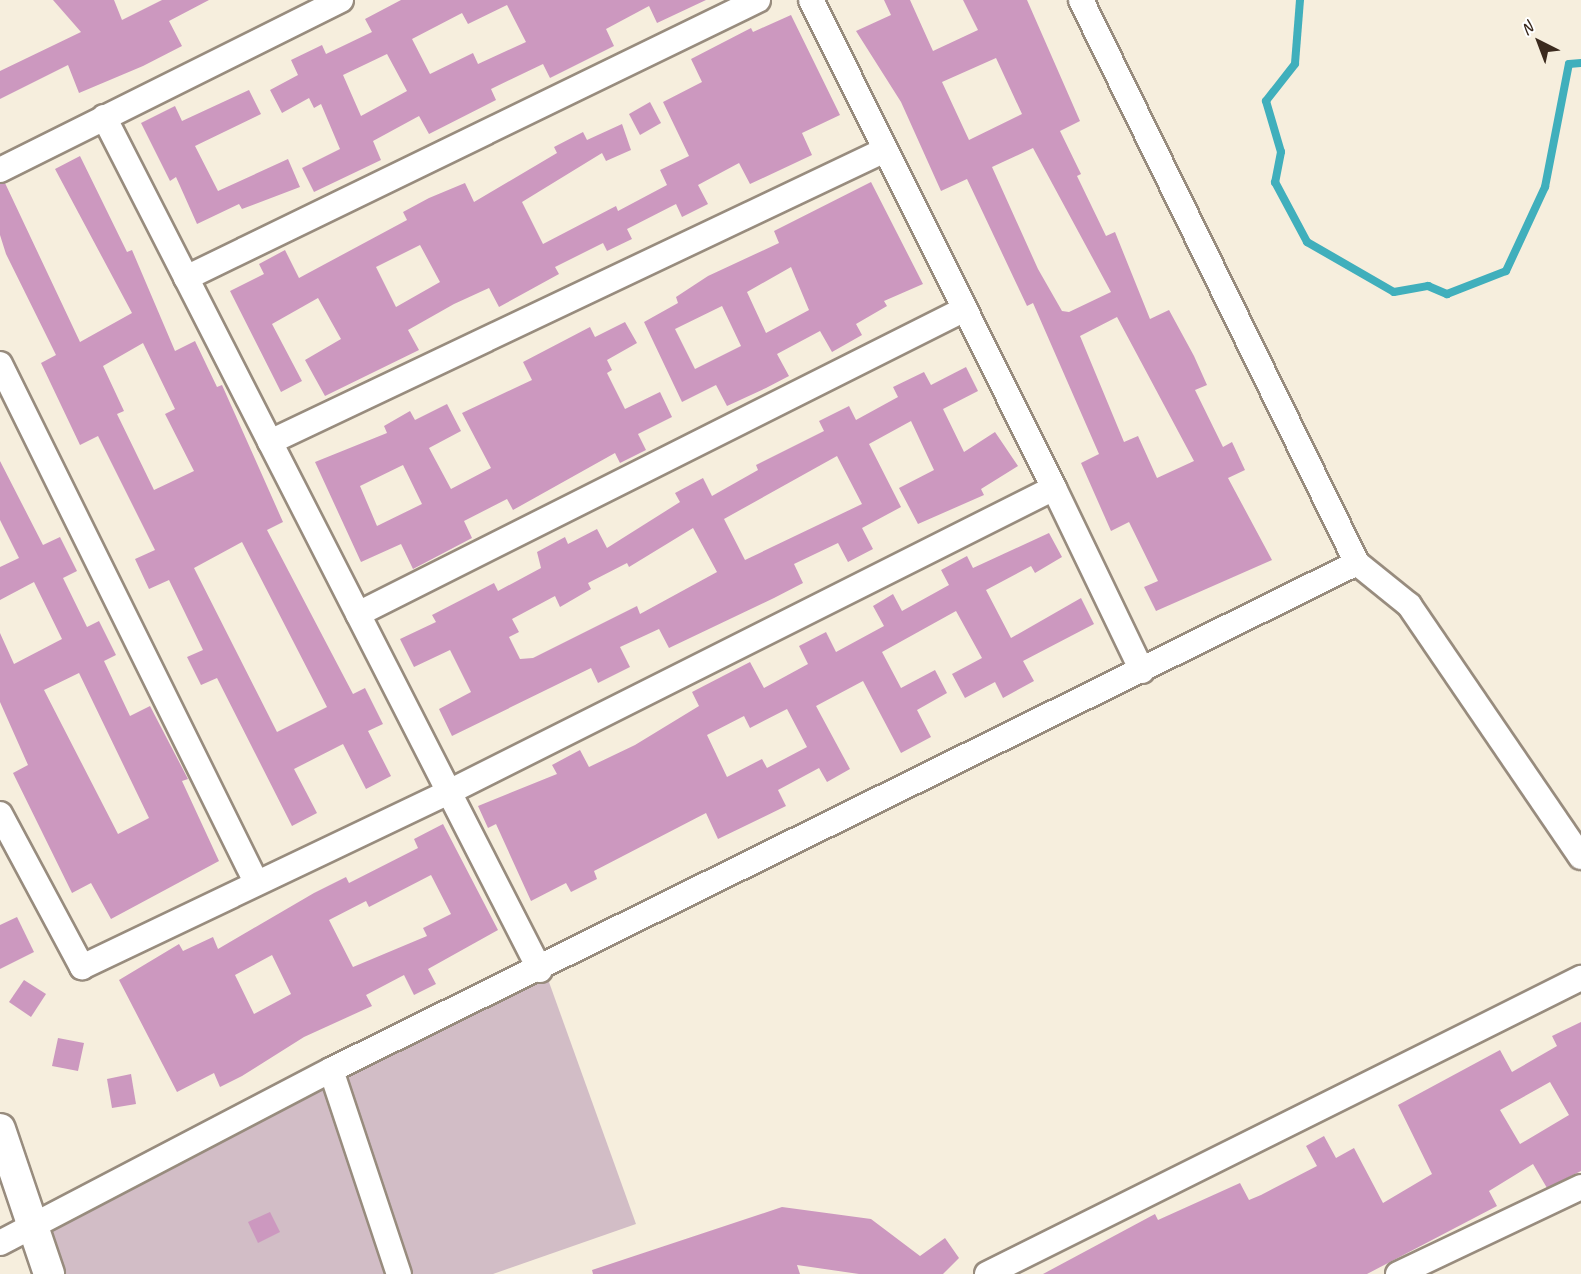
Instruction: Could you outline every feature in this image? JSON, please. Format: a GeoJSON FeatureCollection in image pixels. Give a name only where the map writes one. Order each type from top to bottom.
{"type":"FeatureCollection","features":[{"type":"Feature","properties":{"kind":"street"},"geometry":{"type":"LineString","coordinates":[[0,170],[341,0]]}},
{"type":"Feature","properties":{"kind":"street"},"geometry":{"type":"LineString","coordinates":[[186,278],[758,0]]}},
{"type":"Feature","properties":{"kind":"street"},"geometry":{"type":"LineString","coordinates":[[811,0],[963,310],[1054,488],[1142,671]]}},
{"type":"Feature","properties":{"kind":"street"},"geometry":{"type":"LineString","coordinates":[[1081,0],[1357,563],[1408,605],[1581,857]]}},
{"type":"Feature","properties":{"kind":"street"},"geometry":{"type":"LineString","coordinates":[[104,117],[540,970]]}},
{"type":"Feature","properties":{"kind":"street"},"geometry":{"type":"LineString","coordinates":[[270,442],[885,150]]}},
{"type":"Feature","properties":{"kind":"street"},"geometry":{"type":"LineString","coordinates":[[358,614],[963,310]]}},
{"type":"Feature","properties":{"kind":"street"},"geometry":{"type":"LineString","coordinates":[[0,364],[256,882]]}},
{"type":"Feature","properties":{"kind":"street"},"geometry":{"type":"LineString","coordinates":[[0,814],[82,967],[256,882],[449,792],[1054,488]]}},
{"type":"Feature","properties":{"kind":"street"},"geometry":{"type":"LineString","coordinates":[[0,1243],[332,1070],[540,970],[1357,563]]}},
{"type":"Feature","properties":{"kind":"street"},"geometry":{"type":"LineString","coordinates":[[987,1274],[1581,978]]}},
{"type":"Feature","properties":{"kind":"street"},"geometry":{"type":"LineString","coordinates":[[332,1070],[399,1274]]}},
{"type":"Feature","properties":{"kind":"street"},"geometry":{"type":"LineString","coordinates":[[0,1129],[35,1226],[49,1274]]}},
{"type":"Feature","properties":{"kind":"street"},"geometry":{"type":"LineString","coordinates":[[1398,1274],[1581,1187]]}},
{"type":"Feature","properties":{"kind":"shaded area"},"geometry":{"type":"Polygon","coordinates":[[[545,971],[636,1224],[493,1274],[53,1274],[39,1230],[545,971]]]}},
{"type":"Feature","properties":{"kind":"building"},"geometry":{"type":"Polygon","coordinates":[[[53,0],[114,0],[122,20],[162,0],[209,0],[169,21],[182,46],[143,66],[79,93],[68,65],[0,99],[0,71],[81,32],[53,0]]]}},
{"type":"Feature","properties":{"kind":"building"},"geometry":{"type":"Polygon","coordinates":[[[401,0],[706,0],[657,23],[649,6],[606,29],[614,46],[550,78],[543,64],[491,89],[496,100],[429,134],[419,116],[373,141],[381,160],[314,192],[302,168],[340,149],[321,104],[314,108],[309,98],[282,113],[270,90],[298,75],[291,60],[322,45],[326,54],[372,32],[365,19],[401,0]],[[507,5],[468,24],[462,13],[412,39],[430,74],[473,53],[478,64],[526,42],[507,5]],[[387,54],[343,75],[361,116],[407,91],[387,54]]]}},
{"type":"Feature","properties":{"kind":"building"},"geometry":{"type":"Polygon","coordinates":[[[884,0],[910,0],[933,51],[978,30],[963,0],[1027,0],[1080,121],[1060,131],[1081,174],[1077,176],[1106,236],[1115,232],[1150,319],[1169,310],[1194,356],[1207,385],[1195,390],[1223,447],[1232,442],[1245,470],[1228,478],[1272,560],[1156,611],[1144,587],[1158,581],[1129,522],[1111,531],[1081,463],[1099,454],[1033,303],[1027,306],[967,179],[941,191],[901,102],[856,31],[891,15],[884,0]],[[996,58],[942,82],[969,140],[1022,114],[996,58]],[[1033,148],[992,167],[1038,269],[1062,311],[1069,312],[1111,292],[1033,148]],[[1117,317],[1080,336],[1124,442],[1138,436],[1157,478],[1194,461],[1117,317]]]}},
{"type":"Feature","properties":{"kind":"building"},"geometry":{"type":"Polygon","coordinates":[[[791,15],[840,115],[802,133],[812,155],[750,184],[739,163],[698,185],[708,204],[682,217],[676,204],[627,229],[632,239],[607,251],[603,243],[555,267],[559,274],[499,307],[489,288],[454,304],[408,330],[419,350],[325,396],[305,360],[341,339],[318,298],[272,324],[302,381],[281,392],[230,291],[264,274],[259,264],[285,250],[299,278],[407,220],[403,212],[429,198],[465,183],[474,202],[557,153],[554,147],[583,132],[587,140],[622,124],[631,150],[606,161],[602,153],[522,202],[543,244],[616,206],[618,211],[667,185],[660,170],[689,156],[663,102],[702,82],[691,59],[751,28],[753,32],[791,15]],[[420,245],[376,267],[396,307],[440,282],[420,245]]]}},
{"type":"Feature","properties":{"kind":"building"},"geometry":{"type":"Polygon","coordinates":[[[249,90],[261,114],[195,146],[218,191],[288,159],[300,187],[242,209],[239,204],[197,224],[176,177],[170,181],[141,123],[175,106],[182,121],[249,90]]]}},
{"type":"Feature","properties":{"kind":"building"},"geometry":{"type":"Polygon","coordinates":[[[650,102],[661,123],[640,135],[629,114],[650,102]]]}},
{"type":"Feature","properties":{"kind":"building"},"geometry":{"type":"Polygon","coordinates":[[[80,156],[127,252],[132,250],[175,351],[195,341],[217,387],[222,385],[283,522],[267,530],[353,694],[365,688],[383,724],[368,731],[391,776],[366,789],[343,744],[294,769],[317,813],[292,826],[217,678],[201,685],[187,657],[203,650],[169,580],[149,589],[135,559],[155,550],[98,436],[80,445],[41,363],[56,355],[6,254],[0,235],[0,184],[5,183],[80,342],[132,313],[55,169],[80,156]],[[143,343],[103,366],[124,411],[117,414],[154,490],[194,471],[165,414],[175,409],[143,343]],[[242,542],[194,568],[277,732],[327,707],[242,542]]]}},
{"type":"Feature","properties":{"kind":"building"},"geometry":{"type":"Polygon","coordinates":[[[871,182],[923,284],[884,301],[887,306],[856,324],[862,335],[832,352],[820,331],[777,354],[789,376],[766,388],[727,406],[716,385],[682,402],[644,322],[678,303],[676,297],[708,276],[779,243],[774,231],[871,182]],[[791,267],[747,292],[766,333],[809,310],[791,267]],[[722,306],[675,329],[695,369],[741,346],[722,306]]]}},
{"type":"Feature","properties":{"kind":"building"},"geometry":{"type":"Polygon","coordinates":[[[625,322],[637,343],[607,360],[612,370],[607,373],[625,409],[660,392],[672,417],[638,434],[646,450],[620,463],[615,453],[513,510],[507,499],[464,521],[472,538],[413,569],[401,544],[361,562],[315,462],[387,433],[384,426],[410,411],[415,420],[447,404],[461,431],[429,448],[451,489],[491,468],[462,413],[532,380],[523,362],[590,327],[595,337],[625,322]],[[403,465],[360,486],[377,526],[422,504],[403,465]]]}},
{"type":"Feature","properties":{"kind":"building"},"geometry":{"type":"Polygon","coordinates":[[[966,367],[978,391],[943,409],[964,452],[995,432],[1018,466],[981,489],[984,495],[918,524],[899,488],[934,470],[911,421],[869,444],[901,507],[862,528],[873,549],[848,562],[838,543],[794,564],[803,583],[774,598],[669,648],[659,629],[620,647],[630,667],[598,683],[591,668],[452,736],[439,709],[471,692],[450,650],[414,667],[400,639],[436,622],[432,615],[494,583],[498,591],[541,568],[537,552],[565,537],[568,544],[597,529],[607,548],[680,502],[675,493],[703,478],[712,496],[758,470],[756,465],[824,431],[819,421],[849,406],[856,420],[898,397],[893,387],[924,372],[931,385],[966,367]],[[837,456],[724,519],[745,560],[862,504],[837,456]],[[693,528],[629,567],[627,563],[588,583],[591,589],[560,607],[555,596],[512,619],[519,632],[509,637],[520,659],[533,658],[637,606],[640,614],[717,572],[693,528]]]}},
{"type":"Feature","properties":{"kind":"building"},"geometry":{"type":"Polygon","coordinates":[[[0,461],[43,545],[60,537],[77,571],[63,578],[87,627],[99,621],[116,655],[104,661],[130,716],[150,706],[188,779],[182,781],[219,861],[111,919],[91,883],[72,893],[13,773],[28,765],[0,702],[0,633],[14,664],[62,639],[34,582],[0,600],[0,567],[19,558],[0,520],[0,461]],[[79,673],[44,690],[118,834],[149,818],[79,673]]]}},
{"type":"Feature","properties":{"kind":"building"},"geometry":{"type":"Polygon","coordinates":[[[1049,533],[1062,557],[1035,573],[1031,566],[986,590],[1011,638],[1081,598],[1094,624],[1023,661],[1034,681],[1003,698],[995,682],[965,698],[952,674],[982,658],[956,611],[882,652],[901,688],[935,670],[947,693],[917,710],[931,737],[901,753],[863,681],[816,706],[850,769],[827,782],[819,768],[778,790],[786,806],[718,839],[706,813],[594,871],[597,879],[571,892],[566,883],[531,901],[496,824],[488,828],[478,806],[557,774],[552,765],[580,750],[589,767],[635,745],[699,706],[692,692],[750,662],[764,688],[808,664],[799,646],[826,632],[836,652],[884,626],[873,606],[893,594],[902,611],[949,585],[941,570],[967,556],[973,568],[1049,533]],[[787,709],[750,728],[744,716],[707,735],[727,777],[762,759],[767,768],[807,747],[787,709]]]}},
{"type":"Feature","properties":{"kind":"building"},"geometry":{"type":"Polygon","coordinates":[[[443,824],[498,930],[428,969],[436,984],[414,995],[404,975],[366,995],[372,1006],[304,1037],[242,1076],[220,1087],[214,1073],[177,1092],[119,980],[179,944],[183,951],[213,937],[218,949],[314,893],[346,877],[349,883],[418,848],[414,839],[443,824]],[[431,875],[369,907],[366,901],[329,920],[353,967],[427,936],[423,928],[451,914],[431,875]],[[272,955],[235,975],[254,1014],[291,994],[272,955]]]}},
{"type":"Feature","properties":{"kind":"building"},"geometry":{"type":"Polygon","coordinates":[[[17,917],[34,952],[0,969],[0,925],[17,917]]]}},
{"type":"Feature","properties":{"kind":"building"},"geometry":{"type":"Polygon","coordinates":[[[24,980],[46,994],[31,1017],[9,1002],[24,980]]]}},
{"type":"Feature","properties":{"kind":"building"},"geometry":{"type":"Polygon","coordinates":[[[1581,1022],[1581,1171],[1547,1188],[1533,1164],[1489,1191],[1497,1206],[1367,1274],[1043,1274],[1155,1214],[1158,1220],[1240,1183],[1249,1200],[1261,1195],[1317,1166],[1306,1146],[1324,1136],[1336,1158],[1354,1148],[1383,1203],[1432,1174],[1398,1105],[1500,1050],[1512,1072],[1557,1046],[1552,1036],[1581,1022]],[[1550,1082],[1500,1110],[1520,1144],[1569,1115],[1550,1082]]]}},
{"type":"Feature","properties":{"kind":"building"},"geometry":{"type":"Polygon","coordinates":[[[58,1038],[84,1043],[78,1071],[52,1066],[58,1038]]]}},
{"type":"Feature","properties":{"kind":"building"},"geometry":{"type":"Polygon","coordinates":[[[131,1074],[136,1104],[112,1108],[107,1079],[131,1074]]]}},
{"type":"Feature","properties":{"kind":"building"},"geometry":{"type":"Polygon","coordinates":[[[782,1207],[871,1219],[920,1256],[945,1238],[959,1258],[943,1274],[859,1274],[797,1265],[800,1274],[593,1274],[592,1270],[782,1207]]]}},
{"type":"Feature","properties":{"kind":"building"},"geometry":{"type":"Polygon","coordinates":[[[270,1212],[280,1232],[258,1243],[248,1222],[270,1212]]]}},
{"type":"Feature","properties":{"kind":"waterway"},"geometry":{"type":"LineString","coordinates":[[1300,0],[1295,64],[1266,101],[1281,152],[1275,182],[1307,242],[1394,292],[1428,286],[1447,294],[1506,271],[1545,187],[1569,64],[1581,63]]}}]}
